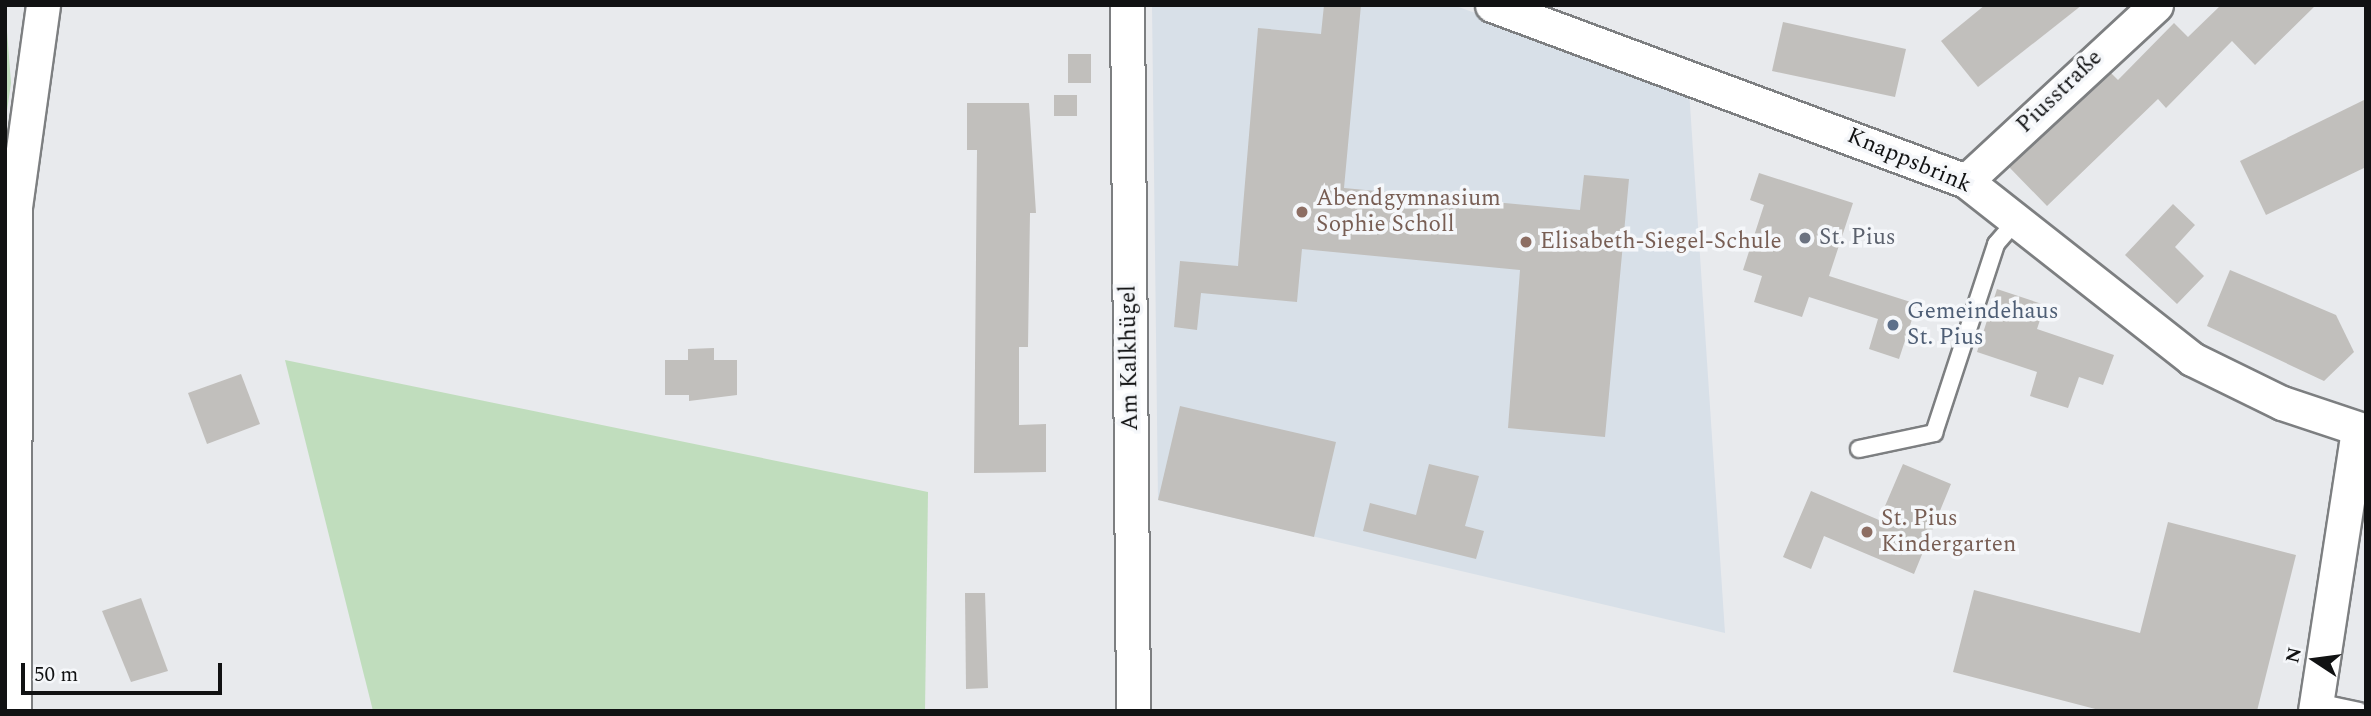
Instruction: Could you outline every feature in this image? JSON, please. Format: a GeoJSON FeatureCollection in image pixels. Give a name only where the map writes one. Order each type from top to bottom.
{"type":"FeatureCollection","features":[{"type":"Feature","properties":{"kind":"street"},"geometry":{"type":"LineString","coordinates":[[14,711],[15,207],[43,5]]}},
{"type":"Feature","properties":{"kind":"street","name":"Am Kalkhügel"},"geometry":{"type":"LineString","coordinates":[[1127,5],[1133,711]]}},
{"type":"Feature","properties":{"kind":"street","name":"Knappsbrink"},"geometry":{"type":"LineString","coordinates":[[1492,5],[1966,181],[2192,359],[2282,403],[2362,431]]}},
{"type":"Feature","properties":{"kind":"street","name":"Piusstraße"},"geometry":{"type":"LineString","coordinates":[[1966,181],[2140,9]]}},
{"type":"Feature","properties":{"kind":"street"},"geometry":{"type":"LineString","coordinates":[[2316,706],[2362,431]]}},
{"type":"Feature","properties":{"kind":"lane"},"geometry":{"type":"LineString","coordinates":[[1859,450],[1934,433],[1996,244],[2017,220]]}},
{"type":"Feature","properties":{"kind":"lane"},"geometry":{"type":"LineString","coordinates":[[2316,706],[2359,711]]}},
{"type":"Feature","properties":{"kind":"shaded area"},"geometry":{"type":"Polygon","coordinates":[[[1152,5],[1453,5],[1689,90],[1725,633],[1158,500],[1152,5]]]}},
{"type":"Feature","properties":{"kind":"green space"},"geometry":{"type":"Polygon","coordinates":[[[5,5],[11,83],[5,125],[5,5]]]}},
{"type":"Feature","properties":{"kind":"green space"},"geometry":{"type":"Polygon","coordinates":[[[285,360],[928,492],[925,711],[373,711],[285,360]]]}},
{"type":"Feature","properties":{"kind":"building"},"geometry":{"type":"Polygon","coordinates":[[[1324,5],[1361,5],[1344,188],[1580,210],[1584,175],[1629,179],[1605,437],[1508,428],[1520,270],[1302,249],[1297,302],[1201,293],[1197,330],[1174,327],[1180,261],[1238,266],[1258,28],[1321,34],[1324,5]]]}},
{"type":"Feature","properties":{"kind":"building"},"geometry":{"type":"Polygon","coordinates":[[[1985,5],[2082,5],[1978,87],[1941,41],[1985,5]]]}},
{"type":"Feature","properties":{"kind":"building"},"geometry":{"type":"Polygon","coordinates":[[[2221,5],[2316,5],[2255,65],[2232,41],[2166,108],[2158,99],[2047,206],[2009,167],[2111,73],[2118,80],[2174,23],[2188,37],[2221,5]]]}},
{"type":"Feature","properties":{"kind":"building"},"geometry":{"type":"Polygon","coordinates":[[[1783,22],[1906,49],[1895,97],[1772,71],[1783,22]]]}},
{"type":"Feature","properties":{"kind":"building"},"geometry":{"type":"Polygon","coordinates":[[[1068,54],[1091,54],[1091,83],[1068,83],[1068,54]]]}},
{"type":"Feature","properties":{"kind":"building"},"geometry":{"type":"Polygon","coordinates":[[[1054,95],[1077,95],[1077,116],[1054,116],[1054,95]]]}},
{"type":"Feature","properties":{"kind":"building"},"geometry":{"type":"Polygon","coordinates":[[[2366,99],[2366,167],[2266,215],[2240,161],[2366,99]]]}},
{"type":"Feature","properties":{"kind":"building"},"geometry":{"type":"Polygon","coordinates":[[[967,103],[1029,103],[1036,213],[1030,213],[1028,347],[1019,347],[1019,425],[1046,424],[1046,472],[974,473],[977,150],[967,150],[967,103]]]}},
{"type":"Feature","properties":{"kind":"building"},"geometry":{"type":"Polygon","coordinates":[[[1759,173],[1853,203],[1829,276],[1917,304],[1899,359],[1869,349],[1878,319],[1809,297],[1802,317],[1754,302],[1762,276],[1743,270],[1764,205],[1750,200],[1759,173]]]}},
{"type":"Feature","properties":{"kind":"building"},"geometry":{"type":"Polygon","coordinates":[[[2173,204],[2195,225],[2175,247],[2204,276],[2177,304],[2125,255],[2173,204]]]}},
{"type":"Feature","properties":{"kind":"building"},"geometry":{"type":"Polygon","coordinates":[[[2230,270],[2336,315],[2354,352],[2324,381],[2207,326],[2230,270]]]}},
{"type":"Feature","properties":{"kind":"building"},"geometry":{"type":"Polygon","coordinates":[[[1997,289],[2045,305],[2037,329],[2114,355],[2103,385],[2079,377],[2068,408],[2030,396],[2037,372],[1977,352],[1997,289]]]}},
{"type":"Feature","properties":{"kind":"building"},"geometry":{"type":"Polygon","coordinates":[[[714,348],[714,360],[737,360],[737,395],[689,401],[689,395],[665,395],[665,360],[688,360],[688,349],[714,348]]]}},
{"type":"Feature","properties":{"kind":"building"},"geometry":{"type":"Polygon","coordinates":[[[241,374],[260,424],[207,444],[188,393],[241,374]]]}},
{"type":"Feature","properties":{"kind":"building"},"geometry":{"type":"Polygon","coordinates":[[[1180,406],[1336,442],[1314,537],[1158,500],[1180,406]]]}},
{"type":"Feature","properties":{"kind":"building"},"geometry":{"type":"Polygon","coordinates":[[[1429,464],[1479,476],[1465,526],[1484,531],[1476,559],[1363,531],[1370,503],[1416,515],[1429,464]]]}},
{"type":"Feature","properties":{"kind":"building"},"geometry":{"type":"Polygon","coordinates":[[[1903,464],[1951,484],[1914,574],[1824,536],[1811,569],[1783,557],[1811,491],[1879,520],[1903,464]]]}},
{"type":"Feature","properties":{"kind":"building"},"geometry":{"type":"Polygon","coordinates":[[[2168,522],[2296,555],[2257,711],[2103,711],[1953,672],[1974,590],[2140,633],[2168,522]]]}},
{"type":"Feature","properties":{"kind":"building"},"geometry":{"type":"Polygon","coordinates":[[[965,593],[985,593],[988,688],[966,689],[965,593]]]}},
{"type":"Feature","properties":{"kind":"building"},"geometry":{"type":"Polygon","coordinates":[[[141,598],[168,671],[131,682],[102,611],[141,598]]]}},
{"type":"Feature","properties":{"kind":"place","name":"Abendgymnasium Sophie Scholl"},"geometry":{"type":"Point","coordinates":[1302,212]}},
{"type":"Feature","properties":{"kind":"place","name":"St. Pius"},"geometry":{"type":"Point","coordinates":[1805,238]}},
{"type":"Feature","properties":{"kind":"place","name":"Elisabeth-Siegel-Schule"},"geometry":{"type":"Point","coordinates":[1526,242]}},
{"type":"Feature","properties":{"kind":"place","name":"Gemeindehaus St. Pius"},"geometry":{"type":"Point","coordinates":[1893,325]}},
{"type":"Feature","properties":{"kind":"place","name":"St. Pius Kindergarten"},"geometry":{"type":"Point","coordinates":[1867,532]}}]}
